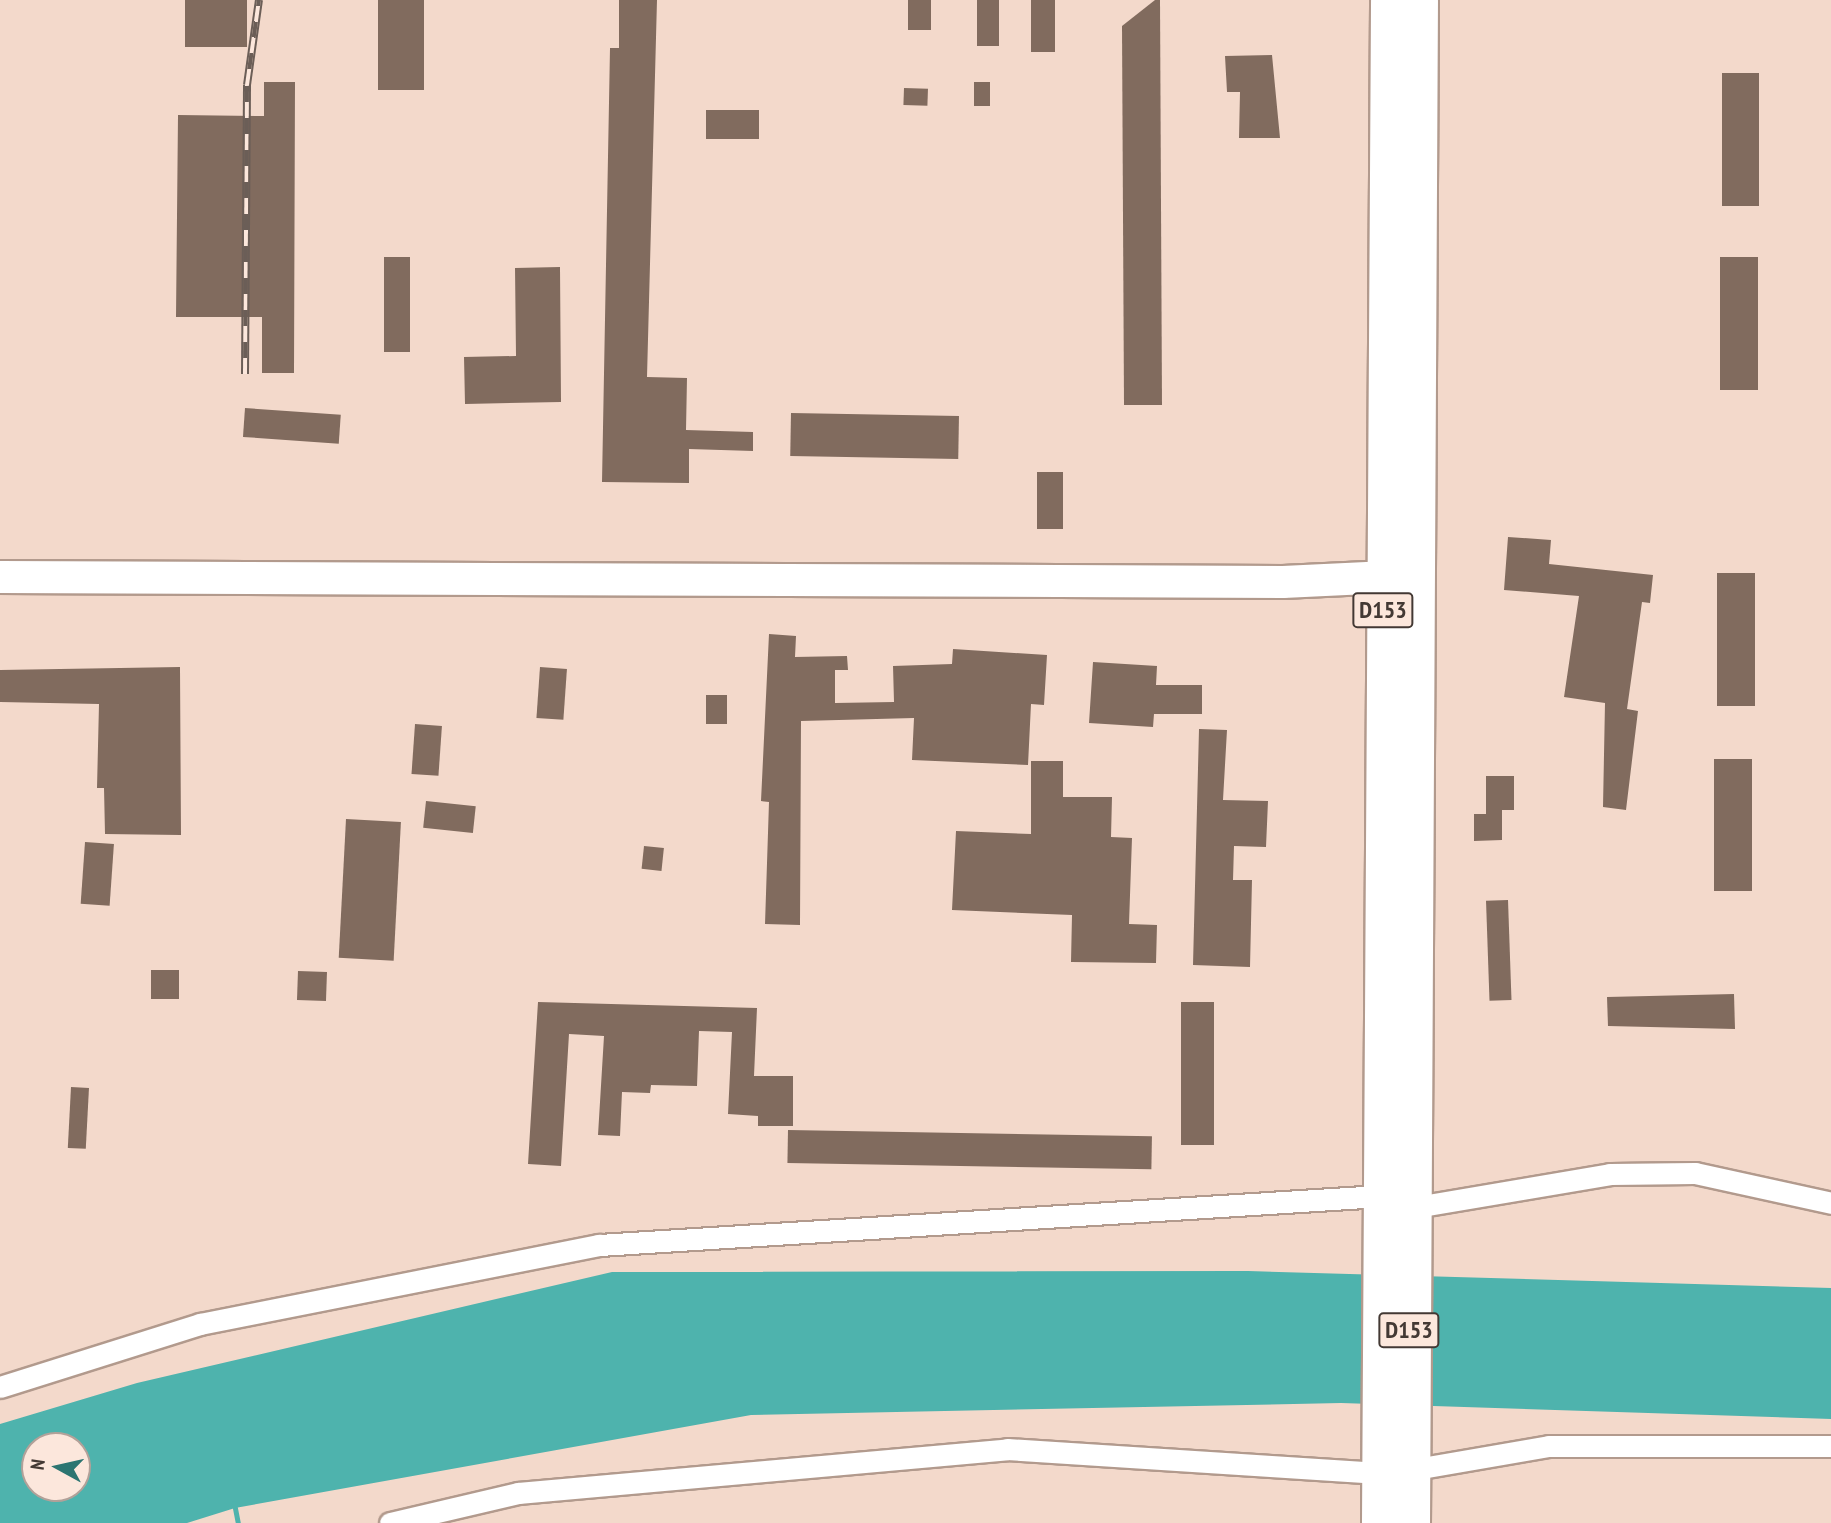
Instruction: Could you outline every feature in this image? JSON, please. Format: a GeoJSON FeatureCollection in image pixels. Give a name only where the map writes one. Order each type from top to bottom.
{"type":"FeatureCollection","features":[{"type":"Feature","properties":{"kind":"main road","name":"D153"},"geometry":{"type":"LineString","coordinates":[[1379,1523],[1394,1457],[1399,576],[1388,0]]}},
{"type":"Feature","properties":{"kind":"main road","name":"D153"},"geometry":{"type":"LineString","coordinates":[[1399,576],[1420,0]]}},
{"type":"Feature","properties":{"kind":"main road"},"geometry":{"type":"LineString","coordinates":[[0,576],[1283,582],[1399,576]]}},
{"type":"Feature","properties":{"kind":"main road","name":"D153"},"geometry":{"type":"LineString","coordinates":[[1394,1457],[1412,1523]]}},
{"type":"Feature","properties":{"kind":"street"},"geometry":{"type":"LineString","coordinates":[[0,1387],[200,1324],[599,1245],[1395,1211],[1610,1174],[1695,1173],[1831,1203]]}},
{"type":"Feature","properties":{"kind":"street"},"geometry":{"type":"LineString","coordinates":[[390,1523],[518,1493],[1007,1449],[1394,1457],[1549,1446],[1831,1446]]}},
{"type":"Feature","properties":{"kind":"water"},"geometry":{"type":"Polygon","coordinates":[[[1248,1271],[1831,1288],[1831,1419],[1341,1403],[751,1415],[235,1508],[187,1523],[0,1523],[0,1424],[137,1383],[612,1272],[1248,1271]]]}},
{"type":"Feature","properties":{"kind":"building"},"geometry":{"type":"Polygon","coordinates":[[[185,0],[247,0],[247,47],[185,47],[185,0]]]}},
{"type":"Feature","properties":{"kind":"building"},"geometry":{"type":"Polygon","coordinates":[[[378,0],[424,0],[424,90],[378,90],[378,0]]]}},
{"type":"Feature","properties":{"kind":"building"},"geometry":{"type":"Polygon","coordinates":[[[619,0],[657,0],[647,377],[687,378],[686,430],[753,432],[753,451],[689,449],[689,483],[602,482],[610,48],[619,48],[619,0]]]}},
{"type":"Feature","properties":{"kind":"building"},"geometry":{"type":"Polygon","coordinates":[[[908,0],[931,0],[931,30],[908,30],[908,0]]]}},
{"type":"Feature","properties":{"kind":"building"},"geometry":{"type":"Polygon","coordinates":[[[977,0],[999,0],[999,46],[977,46],[977,0]]]}},
{"type":"Feature","properties":{"kind":"building"},"geometry":{"type":"Polygon","coordinates":[[[1031,0],[1055,0],[1055,52],[1031,52],[1031,0]]]}},
{"type":"Feature","properties":{"kind":"building"},"geometry":{"type":"Polygon","coordinates":[[[1155,0],[1160,0],[1162,405],[1124,405],[1122,26],[1155,0]]]}},
{"type":"Feature","properties":{"kind":"building"},"geometry":{"type":"Polygon","coordinates":[[[1272,55],[1280,138],[1239,138],[1240,92],[1227,92],[1225,56],[1272,55]]]}},
{"type":"Feature","properties":{"kind":"building"},"geometry":{"type":"Polygon","coordinates":[[[1722,73],[1759,73],[1759,206],[1722,206],[1722,73]]]}},
{"type":"Feature","properties":{"kind":"building"},"geometry":{"type":"Polygon","coordinates":[[[264,82],[295,82],[294,373],[262,373],[262,317],[176,317],[178,115],[264,116],[264,82]]]}},
{"type":"Feature","properties":{"kind":"building"},"geometry":{"type":"Polygon","coordinates":[[[974,82],[990,82],[990,106],[974,106],[974,82]]]}},
{"type":"Feature","properties":{"kind":"building"},"geometry":{"type":"Polygon","coordinates":[[[904,88],[928,89],[927,106],[903,105],[904,88]]]}},
{"type":"Feature","properties":{"kind":"building"},"geometry":{"type":"Polygon","coordinates":[[[706,110],[759,110],[759,139],[706,139],[706,110]]]}},
{"type":"Feature","properties":{"kind":"building"},"geometry":{"type":"Polygon","coordinates":[[[384,257],[410,257],[410,352],[384,352],[384,257]]]}},
{"type":"Feature","properties":{"kind":"building"},"geometry":{"type":"Polygon","coordinates":[[[1720,257],[1758,257],[1758,390],[1720,390],[1720,257]]]}},
{"type":"Feature","properties":{"kind":"building"},"geometry":{"type":"Polygon","coordinates":[[[560,267],[561,402],[465,404],[464,357],[516,356],[515,268],[560,267]]]}},
{"type":"Feature","properties":{"kind":"building"},"geometry":{"type":"Polygon","coordinates":[[[245,408],[341,415],[339,444],[243,437],[245,408]]]}},
{"type":"Feature","properties":{"kind":"building"},"geometry":{"type":"Polygon","coordinates":[[[791,413],[959,416],[958,459],[790,456],[791,413]]]}},
{"type":"Feature","properties":{"kind":"building"},"geometry":{"type":"Polygon","coordinates":[[[1037,472],[1063,472],[1063,529],[1037,529],[1037,472]]]}},
{"type":"Feature","properties":{"kind":"building"},"geometry":{"type":"Polygon","coordinates":[[[1508,537],[1551,540],[1549,564],[1653,575],[1650,603],[1642,602],[1627,709],[1638,711],[1626,810],[1603,807],[1605,703],[1564,697],[1579,596],[1504,590],[1508,537]]]}},
{"type":"Feature","properties":{"kind":"building"},"geometry":{"type":"Polygon","coordinates":[[[1717,573],[1755,573],[1755,706],[1717,706],[1717,573]]]}},
{"type":"Feature","properties":{"kind":"building"},"geometry":{"type":"Polygon","coordinates":[[[769,634],[796,636],[795,657],[847,656],[848,670],[835,670],[835,703],[894,702],[893,666],[952,664],[953,649],[1047,655],[1044,705],[1031,704],[1028,765],[912,760],[914,718],[801,721],[800,925],[765,924],[769,802],[761,801],[769,634]]]}},
{"type":"Feature","properties":{"kind":"building"},"geometry":{"type":"Polygon","coordinates":[[[1093,662],[1157,666],[1156,685],[1202,685],[1202,714],[1154,714],[1153,727],[1089,723],[1093,662]]]}},
{"type":"Feature","properties":{"kind":"building"},"geometry":{"type":"Polygon","coordinates":[[[180,667],[181,835],[105,834],[104,788],[97,788],[99,704],[0,702],[0,670],[180,667]]]}},
{"type":"Feature","properties":{"kind":"building"},"geometry":{"type":"Polygon","coordinates":[[[540,667],[567,669],[563,720],[536,718],[540,667]]]}},
{"type":"Feature","properties":{"kind":"building"},"geometry":{"type":"Polygon","coordinates":[[[706,695],[727,695],[727,724],[706,724],[706,695]]]}},
{"type":"Feature","properties":{"kind":"building"},"geometry":{"type":"Polygon","coordinates":[[[415,724],[442,726],[438,776],[412,774],[415,724]]]}},
{"type":"Feature","properties":{"kind":"building"},"geometry":{"type":"Polygon","coordinates":[[[1199,729],[1227,730],[1223,800],[1268,801],[1266,847],[1234,846],[1233,880],[1252,880],[1250,967],[1193,965],[1199,729]]]}},
{"type":"Feature","properties":{"kind":"building"},"geometry":{"type":"Polygon","coordinates":[[[1714,759],[1752,759],[1752,891],[1714,891],[1714,759]]]}},
{"type":"Feature","properties":{"kind":"building"},"geometry":{"type":"Polygon","coordinates":[[[1031,761],[1063,761],[1063,797],[1112,797],[1111,837],[1132,838],[1129,924],[1157,925],[1156,963],[1071,962],[1072,915],[952,910],[956,831],[1031,834],[1031,761]]]}},
{"type":"Feature","properties":{"kind":"building"},"geometry":{"type":"Polygon","coordinates":[[[1486,776],[1514,776],[1514,810],[1502,810],[1502,840],[1474,841],[1474,814],[1486,814],[1486,776]]]}},
{"type":"Feature","properties":{"kind":"building"},"geometry":{"type":"Polygon","coordinates":[[[426,801],[476,806],[473,833],[423,828],[426,801]]]}},
{"type":"Feature","properties":{"kind":"building"},"geometry":{"type":"Polygon","coordinates":[[[346,819],[401,822],[394,961],[339,958],[346,819]]]}},
{"type":"Feature","properties":{"kind":"building"},"geometry":{"type":"Polygon","coordinates":[[[85,842],[114,844],[110,906],[81,904],[85,842]]]}},
{"type":"Feature","properties":{"kind":"building"},"geometry":{"type":"Polygon","coordinates":[[[644,846],[664,848],[661,871],[642,869],[644,846]]]}},
{"type":"Feature","properties":{"kind":"building"},"geometry":{"type":"Polygon","coordinates":[[[1508,900],[1511,1000],[1490,1001],[1486,901],[1508,900]]]}},
{"type":"Feature","properties":{"kind":"building"},"geometry":{"type":"Polygon","coordinates":[[[151,970],[179,970],[179,999],[151,999],[151,970]]]}},
{"type":"Feature","properties":{"kind":"building"},"geometry":{"type":"Polygon","coordinates":[[[298,971],[327,972],[326,1001],[297,1000],[298,971]]]}},
{"type":"Feature","properties":{"kind":"building"},"geometry":{"type":"Polygon","coordinates":[[[1734,994],[1735,1029],[1608,1026],[1607,997],[1734,994]]]}},
{"type":"Feature","properties":{"kind":"building"},"geometry":{"type":"Polygon","coordinates":[[[538,1002],[757,1008],[754,1076],[793,1076],[793,1126],[758,1126],[758,1116],[728,1114],[732,1032],[699,1031],[697,1086],[651,1085],[650,1093],[622,1092],[620,1136],[598,1135],[604,1036],[569,1034],[561,1166],[528,1164],[538,1002]]]}},
{"type":"Feature","properties":{"kind":"building"},"geometry":{"type":"Polygon","coordinates":[[[1181,1002],[1214,1002],[1214,1145],[1181,1145],[1181,1002]]]}},
{"type":"Feature","properties":{"kind":"building"},"geometry":{"type":"Polygon","coordinates":[[[71,1087],[89,1088],[86,1149],[68,1148],[71,1087]]]}},
{"type":"Feature","properties":{"kind":"building"},"geometry":{"type":"Polygon","coordinates":[[[788,1130],[1152,1136],[1151,1169],[787,1163],[788,1130]]]}},
{"type":"Feature","properties":{"kind":"waterway"},"geometry":{"type":"LineString","coordinates":[[234,1503],[238,1523]]}},
{"type":"Feature","properties":{"kind":"railway"},"geometry":{"type":"LineString","coordinates":[[245,374],[247,85],[259,0]]}}]}
